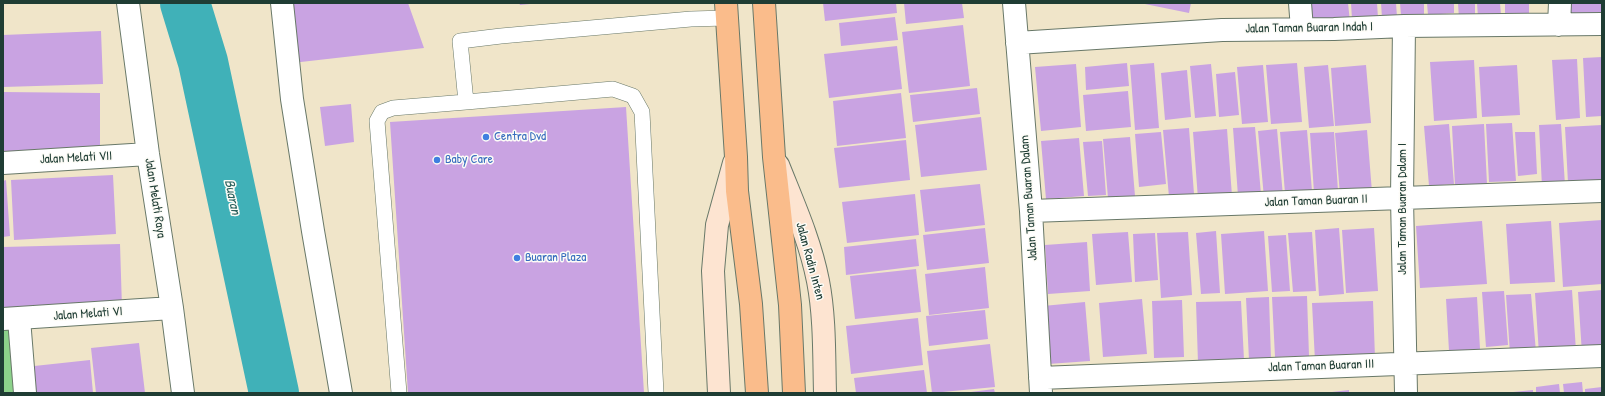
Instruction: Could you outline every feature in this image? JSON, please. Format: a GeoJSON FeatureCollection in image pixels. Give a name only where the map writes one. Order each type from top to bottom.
{"type":"FeatureCollection","features":[{"type":"Feature","properties":{"kind":"main road","name":"Jalan Radin Inten"},"geometry":{"type":"LineString","coordinates":[[764,3],[774,157],[790,305],[794,393]]}},
{"type":"Feature","properties":{"kind":"main road"},"geometry":{"type":"LineString","coordinates":[[726,10],[737,191],[751,304],[757,393]]}},
{"type":"Feature","properties":{"kind":"street","name":"Jalan Melati Raya"},"geometry":{"type":"LineString","coordinates":[[128,3],[148,154],[172,308],[183,393]]}},
{"type":"Feature","properties":{"kind":"street"},"geometry":{"type":"LineString","coordinates":[[282,3],[292,99],[311,223],[341,393]]}},
{"type":"Feature","properties":{"kind":"street","name":"Jalan Taman Buaran Dalam"},"geometry":{"type":"LineString","coordinates":[[1014,3],[1031,211],[1040,385]]}},
{"type":"Feature","properties":{"kind":"street"},"geometry":{"type":"LineString","coordinates":[[1300,3],[1302,29]]}},
{"type":"Feature","properties":{"kind":"street"},"geometry":{"type":"LineString","coordinates":[[1559,25],[1560,3]]}},
{"type":"Feature","properties":{"kind":"street","name":"Jalan Taman Buaran Indah I"},"geometry":{"type":"LineString","coordinates":[[1017,43],[1222,30],[1602,24]]}},
{"type":"Feature","properties":{"kind":"street","name":"Jalan Taman Buaran Dalam I"},"geometry":{"type":"LineString","coordinates":[[1404,26],[1402,198],[1406,393]]}},
{"type":"Feature","properties":{"kind":"street","name":"Jalan Melati VII"},"geometry":{"type":"LineString","coordinates":[[3,163],[148,154]]}},
{"type":"Feature","properties":{"kind":"street"},"geometry":{"type":"LineString","coordinates":[[719,393],[713,271],[717,225],[736,157]]}},
{"type":"Feature","properties":{"kind":"street","name":"Jalan Radin Inten"},"geometry":{"type":"LineString","coordinates":[[774,157],[805,233],[818,280],[821,303],[825,393]]}},
{"type":"Feature","properties":{"kind":"street","name":"Jalan Taman Buaran II"},"geometry":{"type":"LineString","coordinates":[[1031,211],[1602,191]]}},
{"type":"Feature","properties":{"kind":"street","name":"Jalan Melati VI"},"geometry":{"type":"LineString","coordinates":[[11,319],[172,308]]}},
{"type":"Feature","properties":{"kind":"street"},"geometry":{"type":"LineString","coordinates":[[11,319],[25,393]]}},
{"type":"Feature","properties":{"kind":"street","name":"Jalan Taman Buaran III"},"geometry":{"type":"LineString","coordinates":[[1040,385],[1406,363],[1602,356]]}},
{"type":"Feature","properties":{"kind":"lane"},"geometry":{"type":"LineString","coordinates":[[466,102],[460,41],[669,21],[726,10]]}},
{"type":"Feature","properties":{"kind":"lane"},"geometry":{"type":"LineString","coordinates":[[399,393],[377,121],[382,112],[393,108],[613,89],[633,96],[642,112],[656,393]]}},
{"type":"Feature","properties":{"kind":"green space"},"geometry":{"type":"Polygon","coordinates":[[[16,324],[21,393],[3,393],[3,325],[16,324]]]}},
{"type":"Feature","properties":{"kind":"building"},"geometry":{"type":"Polygon","coordinates":[[[285,3],[408,3],[424,48],[292,63],[285,3]]]}},
{"type":"Feature","properties":{"kind":"building"},"geometry":{"type":"Polygon","coordinates":[[[519,3],[530,3],[530,4],[520,5],[519,3]]]}},
{"type":"Feature","properties":{"kind":"building"},"geometry":{"type":"Polygon","coordinates":[[[823,3],[896,3],[897,13],[825,21],[823,3]]]}},
{"type":"Feature","properties":{"kind":"building"},"geometry":{"type":"Polygon","coordinates":[[[904,3],[962,3],[964,18],[906,24],[904,3]]]}},
{"type":"Feature","properties":{"kind":"building"},"geometry":{"type":"Polygon","coordinates":[[[1140,3],[1191,3],[1189,13],[1140,3]]]}},
{"type":"Feature","properties":{"kind":"building"},"geometry":{"type":"Polygon","coordinates":[[[1311,3],[1348,3],[1350,22],[1312,25],[1311,3]]]}},
{"type":"Feature","properties":{"kind":"building"},"geometry":{"type":"Polygon","coordinates":[[[1351,3],[1377,3],[1378,18],[1352,19],[1351,3]]]}},
{"type":"Feature","properties":{"kind":"building"},"geometry":{"type":"Polygon","coordinates":[[[1381,3],[1396,3],[1397,17],[1382,18],[1381,3]]]}},
{"type":"Feature","properties":{"kind":"building"},"geometry":{"type":"Polygon","coordinates":[[[1400,3],[1424,3],[1424,14],[1401,15],[1400,3]]]}},
{"type":"Feature","properties":{"kind":"building"},"geometry":{"type":"Polygon","coordinates":[[[1427,3],[1454,3],[1454,13],[1428,15],[1427,3]]]}},
{"type":"Feature","properties":{"kind":"building"},"geometry":{"type":"Polygon","coordinates":[[[1458,3],[1475,3],[1475,19],[1459,19],[1458,3]]]}},
{"type":"Feature","properties":{"kind":"building"},"geometry":{"type":"Polygon","coordinates":[[[1477,3],[1500,3],[1501,15],[1478,17],[1477,3]]]}},
{"type":"Feature","properties":{"kind":"building"},"geometry":{"type":"Polygon","coordinates":[[[1505,3],[1529,3],[1529,17],[1505,18],[1505,3]]]}},
{"type":"Feature","properties":{"kind":"building"},"geometry":{"type":"Polygon","coordinates":[[[1566,3],[1602,3],[1602,20],[1567,22],[1566,3]]]}},
{"type":"Feature","properties":{"kind":"building"},"geometry":{"type":"Polygon","coordinates":[[[895,17],[898,40],[841,46],[839,23],[895,17]]]}},
{"type":"Feature","properties":{"kind":"building"},"geometry":{"type":"Polygon","coordinates":[[[963,25],[970,86],[909,93],[902,32],[963,25]]]}},
{"type":"Feature","properties":{"kind":"building"},"geometry":{"type":"Polygon","coordinates":[[[101,31],[103,84],[3,87],[3,35],[101,31]]]}},
{"type":"Feature","properties":{"kind":"building"},"geometry":{"type":"Polygon","coordinates":[[[897,46],[902,89],[829,98],[824,54],[897,46]]]}},
{"type":"Feature","properties":{"kind":"building"},"geometry":{"type":"Polygon","coordinates":[[[1602,57],[1602,116],[1586,117],[1583,58],[1602,57]]]}},
{"type":"Feature","properties":{"kind":"building"},"geometry":{"type":"Polygon","coordinates":[[[1577,59],[1580,118],[1556,120],[1552,60],[1577,59]]]}},
{"type":"Feature","properties":{"kind":"building"},"geometry":{"type":"Polygon","coordinates":[[[1474,60],[1477,118],[1434,121],[1430,62],[1474,60]]]}},
{"type":"Feature","properties":{"kind":"building"},"geometry":{"type":"Polygon","coordinates":[[[1127,63],[1129,86],[1086,90],[1085,67],[1127,63]]]}},
{"type":"Feature","properties":{"kind":"building"},"geometry":{"type":"Polygon","coordinates":[[[1154,63],[1159,128],[1135,130],[1130,65],[1154,63]]]}},
{"type":"Feature","properties":{"kind":"building"},"geometry":{"type":"Polygon","coordinates":[[[1297,63],[1302,122],[1271,124],[1266,65],[1297,63]]]}},
{"type":"Feature","properties":{"kind":"building"},"geometry":{"type":"Polygon","coordinates":[[[1076,64],[1081,127],[1041,131],[1035,67],[1076,64]]]}},
{"type":"Feature","properties":{"kind":"building"},"geometry":{"type":"Polygon","coordinates":[[[1211,64],[1216,116],[1195,118],[1190,66],[1211,64]]]}},
{"type":"Feature","properties":{"kind":"building"},"geometry":{"type":"Polygon","coordinates":[[[1263,65],[1268,122],[1242,124],[1237,67],[1263,65]]]}},
{"type":"Feature","properties":{"kind":"building"},"geometry":{"type":"Polygon","coordinates":[[[1328,65],[1334,126],[1309,128],[1304,67],[1328,65]]]}},
{"type":"Feature","properties":{"kind":"building"},"geometry":{"type":"Polygon","coordinates":[[[1366,65],[1371,123],[1335,126],[1331,68],[1366,65]]]}},
{"type":"Feature","properties":{"kind":"building"},"geometry":{"type":"Polygon","coordinates":[[[1517,65],[1520,115],[1482,117],[1479,67],[1517,65]]]}},
{"type":"Feature","properties":{"kind":"building"},"geometry":{"type":"Polygon","coordinates":[[[1187,70],[1191,117],[1165,120],[1161,73],[1187,70]]]}},
{"type":"Feature","properties":{"kind":"building"},"geometry":{"type":"Polygon","coordinates":[[[1235,72],[1239,115],[1219,117],[1216,74],[1235,72]]]}},
{"type":"Feature","properties":{"kind":"building"},"geometry":{"type":"Polygon","coordinates":[[[977,88],[980,114],[913,122],[910,95],[977,88]]]}},
{"type":"Feature","properties":{"kind":"building"},"geometry":{"type":"Polygon","coordinates":[[[1128,91],[1131,127],[1086,131],[1083,95],[1128,91]]]}},
{"type":"Feature","properties":{"kind":"building"},"geometry":{"type":"Polygon","coordinates":[[[3,92],[100,93],[100,154],[3,153],[3,92]]]}},
{"type":"Feature","properties":{"kind":"building"},"geometry":{"type":"Polygon","coordinates":[[[901,93],[906,138],[837,146],[833,101],[901,93]]]}},
{"type":"Feature","properties":{"kind":"building"},"geometry":{"type":"Polygon","coordinates":[[[351,104],[354,142],[325,146],[320,107],[351,104]]]}},
{"type":"Feature","properties":{"kind":"building","name":"Buaran Plaza"},"geometry":{"type":"Polygon","coordinates":[[[626,107],[644,393],[408,393],[390,122],[626,107]]]}},
{"type":"Feature","properties":{"kind":"building"},"geometry":{"type":"Polygon","coordinates":[[[981,117],[987,170],[921,177],[915,125],[981,117]]]}},
{"type":"Feature","properties":{"kind":"building"},"geometry":{"type":"Polygon","coordinates":[[[1512,123],[1516,181],[1489,182],[1486,124],[1512,123]]]}},
{"type":"Feature","properties":{"kind":"building"},"geometry":{"type":"Polygon","coordinates":[[[1449,124],[1454,184],[1429,186],[1424,126],[1449,124]]]}},
{"type":"Feature","properties":{"kind":"building"},"geometry":{"type":"Polygon","coordinates":[[[1484,124],[1487,184],[1455,186],[1452,126],[1484,124]]]}},
{"type":"Feature","properties":{"kind":"building"},"geometry":{"type":"Polygon","coordinates":[[[1561,124],[1565,185],[1542,187],[1539,125],[1561,124]]]}},
{"type":"Feature","properties":{"kind":"building"},"geometry":{"type":"Polygon","coordinates":[[[1602,125],[1602,181],[1568,183],[1565,127],[1602,125]]]}},
{"type":"Feature","properties":{"kind":"building"},"geometry":{"type":"Polygon","coordinates":[[[1255,127],[1261,194],[1238,196],[1233,128],[1255,127]]]}},
{"type":"Feature","properties":{"kind":"building"},"geometry":{"type":"Polygon","coordinates":[[[1189,128],[1194,194],[1169,197],[1163,130],[1189,128]]]}},
{"type":"Feature","properties":{"kind":"building"},"geometry":{"type":"Polygon","coordinates":[[[1227,129],[1232,196],[1198,199],[1193,132],[1227,129]]]}},
{"type":"Feature","properties":{"kind":"building"},"geometry":{"type":"Polygon","coordinates":[[[1277,129],[1283,196],[1264,198],[1258,131],[1277,129]]]}},
{"type":"Feature","properties":{"kind":"building"},"geometry":{"type":"Polygon","coordinates":[[[1307,130],[1312,191],[1285,193],[1280,132],[1307,130]]]}},
{"type":"Feature","properties":{"kind":"building"},"geometry":{"type":"Polygon","coordinates":[[[1367,130],[1372,192],[1340,195],[1335,133],[1367,130]]]}},
{"type":"Feature","properties":{"kind":"building"},"geometry":{"type":"Polygon","coordinates":[[[1161,132],[1166,184],[1139,187],[1135,134],[1161,132]]]}},
{"type":"Feature","properties":{"kind":"building"},"geometry":{"type":"Polygon","coordinates":[[[1334,132],[1338,191],[1314,193],[1310,133],[1334,132]]]}},
{"type":"Feature","properties":{"kind":"building"},"geometry":{"type":"Polygon","coordinates":[[[1515,132],[1535,132],[1537,174],[1518,176],[1515,132]]]}},
{"type":"Feature","properties":{"kind":"building"},"geometry":{"type":"Polygon","coordinates":[[[1130,137],[1135,196],[1108,198],[1103,139],[1130,137]]]}},
{"type":"Feature","properties":{"kind":"building"},"geometry":{"type":"Polygon","coordinates":[[[1079,138],[1084,196],[1046,199],[1041,141],[1079,138]]]}},
{"type":"Feature","properties":{"kind":"building"},"geometry":{"type":"Polygon","coordinates":[[[906,140],[910,180],[839,188],[834,148],[906,140]]]}},
{"type":"Feature","properties":{"kind":"building"},"geometry":{"type":"Polygon","coordinates":[[[1102,141],[1106,195],[1088,196],[1083,142],[1102,141]]]}},
{"type":"Feature","properties":{"kind":"building"},"geometry":{"type":"Polygon","coordinates":[[[113,175],[116,234],[14,240],[11,180],[113,175]]]}},
{"type":"Feature","properties":{"kind":"building"},"geometry":{"type":"Polygon","coordinates":[[[6,180],[10,236],[3,237],[3,181],[6,180]]]}},
{"type":"Feature","properties":{"kind":"building"},"geometry":{"type":"Polygon","coordinates":[[[980,184],[985,225],[925,232],[920,190],[980,184]]]}},
{"type":"Feature","properties":{"kind":"building"},"geometry":{"type":"Polygon","coordinates":[[[915,194],[919,235],[847,243],[842,202],[915,194]]]}},
{"type":"Feature","properties":{"kind":"building"},"geometry":{"type":"Polygon","coordinates":[[[1602,220],[1602,284],[1563,287],[1559,223],[1602,220]]]}},
{"type":"Feature","properties":{"kind":"building"},"geometry":{"type":"Polygon","coordinates":[[[1482,221],[1487,284],[1420,288],[1416,226],[1482,221]]]}},
{"type":"Feature","properties":{"kind":"building"},"geometry":{"type":"Polygon","coordinates":[[[1551,221],[1555,282],[1510,284],[1506,224],[1551,221]]]}},
{"type":"Feature","properties":{"kind":"building"},"geometry":{"type":"Polygon","coordinates":[[[985,228],[989,263],[927,270],[923,235],[985,228]]]}},
{"type":"Feature","properties":{"kind":"building"},"geometry":{"type":"Polygon","coordinates":[[[1339,228],[1344,294],[1319,296],[1315,230],[1339,228]]]}},
{"type":"Feature","properties":{"kind":"building"},"geometry":{"type":"Polygon","coordinates":[[[1374,228],[1378,291],[1346,293],[1342,230],[1374,228]]]}},
{"type":"Feature","properties":{"kind":"building"},"geometry":{"type":"Polygon","coordinates":[[[1216,231],[1220,293],[1201,294],[1196,233],[1216,231]]]}},
{"type":"Feature","properties":{"kind":"building"},"geometry":{"type":"Polygon","coordinates":[[[1264,231],[1268,291],[1225,294],[1221,234],[1264,231]]]}},
{"type":"Feature","properties":{"kind":"building"},"geometry":{"type":"Polygon","coordinates":[[[1128,232],[1132,282],[1096,285],[1092,234],[1128,232]]]}},
{"type":"Feature","properties":{"kind":"building"},"geometry":{"type":"Polygon","coordinates":[[[1188,232],[1192,295],[1161,298],[1157,233],[1188,232]]]}},
{"type":"Feature","properties":{"kind":"building"},"geometry":{"type":"Polygon","coordinates":[[[1312,232],[1316,291],[1293,292],[1288,233],[1312,232]]]}},
{"type":"Feature","properties":{"kind":"building"},"geometry":{"type":"Polygon","coordinates":[[[1155,233],[1158,280],[1135,282],[1133,234],[1155,233]]]}},
{"type":"Feature","properties":{"kind":"building"},"geometry":{"type":"Polygon","coordinates":[[[1286,235],[1290,291],[1272,292],[1268,236],[1286,235]]]}},
{"type":"Feature","properties":{"kind":"building"},"geometry":{"type":"Polygon","coordinates":[[[916,239],[919,266],[846,275],[844,247],[916,239]]]}},
{"type":"Feature","properties":{"kind":"building"},"geometry":{"type":"Polygon","coordinates":[[[1087,242],[1090,291],[1048,294],[1045,245],[1087,242]]]}},
{"type":"Feature","properties":{"kind":"building"},"geometry":{"type":"Polygon","coordinates":[[[120,244],[122,308],[3,311],[3,247],[120,244]]]}},
{"type":"Feature","properties":{"kind":"building"},"geometry":{"type":"Polygon","coordinates":[[[985,267],[989,308],[929,315],[925,274],[985,267]]]}},
{"type":"Feature","properties":{"kind":"building"},"geometry":{"type":"Polygon","coordinates":[[[916,269],[921,312],[855,319],[850,276],[916,269]]]}},
{"type":"Feature","properties":{"kind":"building"},"geometry":{"type":"Polygon","coordinates":[[[1572,290],[1576,351],[1539,354],[1535,293],[1572,290]]]}},
{"type":"Feature","properties":{"kind":"building"},"geometry":{"type":"Polygon","coordinates":[[[1602,290],[1602,352],[1582,354],[1578,292],[1602,290]]]}},
{"type":"Feature","properties":{"kind":"building"},"geometry":{"type":"Polygon","coordinates":[[[1504,291],[1508,345],[1486,347],[1482,292],[1504,291]]]}},
{"type":"Feature","properties":{"kind":"building"},"geometry":{"type":"Polygon","coordinates":[[[1531,294],[1536,352],[1510,354],[1506,295],[1531,294]]]}},
{"type":"Feature","properties":{"kind":"building"},"geometry":{"type":"Polygon","coordinates":[[[1307,296],[1309,356],[1275,357],[1272,297],[1307,296]]]}},
{"type":"Feature","properties":{"kind":"building"},"geometry":{"type":"Polygon","coordinates":[[[1269,297],[1271,359],[1249,360],[1246,298],[1269,297]]]}},
{"type":"Feature","properties":{"kind":"building"},"geometry":{"type":"Polygon","coordinates":[[[1477,297],[1480,349],[1449,351],[1446,299],[1477,297]]]}},
{"type":"Feature","properties":{"kind":"building"},"geometry":{"type":"Polygon","coordinates":[[[1142,299],[1147,354],[1103,357],[1099,303],[1142,299]]]}},
{"type":"Feature","properties":{"kind":"building"},"geometry":{"type":"Polygon","coordinates":[[[1182,300],[1184,357],[1154,358],[1152,301],[1182,300]]]}},
{"type":"Feature","properties":{"kind":"building"},"geometry":{"type":"Polygon","coordinates":[[[1241,301],[1244,360],[1198,363],[1196,302],[1241,301]]]}},
{"type":"Feature","properties":{"kind":"building"},"geometry":{"type":"Polygon","coordinates":[[[1373,301],[1375,358],[1315,361],[1312,303],[1373,301]]]}},
{"type":"Feature","properties":{"kind":"building"},"geometry":{"type":"Polygon","coordinates":[[[1085,302],[1090,361],[1048,364],[1043,306],[1085,302]]]}},
{"type":"Feature","properties":{"kind":"building"},"geometry":{"type":"Polygon","coordinates":[[[985,310],[988,339],[929,346],[926,316],[985,310]]]}},
{"type":"Feature","properties":{"kind":"building"},"geometry":{"type":"Polygon","coordinates":[[[918,318],[923,365],[851,374],[846,326],[918,318]]]}},
{"type":"Feature","properties":{"kind":"building"},"geometry":{"type":"Polygon","coordinates":[[[139,343],[145,393],[96,393],[91,348],[139,343]]]}},
{"type":"Feature","properties":{"kind":"building"},"geometry":{"type":"Polygon","coordinates":[[[990,344],[995,387],[932,393],[927,351],[990,344]]]}},
{"type":"Feature","properties":{"kind":"building"},"geometry":{"type":"Polygon","coordinates":[[[90,360],[93,393],[27,393],[25,367],[90,360]]]}},
{"type":"Feature","properties":{"kind":"building"},"geometry":{"type":"Polygon","coordinates":[[[924,370],[927,393],[856,393],[854,378],[924,370]]]}},
{"type":"Feature","properties":{"kind":"building"},"geometry":{"type":"Polygon","coordinates":[[[1582,382],[1583,393],[1564,393],[1563,384],[1582,382]]]}},
{"type":"Feature","properties":{"kind":"building"},"geometry":{"type":"Polygon","coordinates":[[[1559,384],[1560,393],[1536,393],[1536,387],[1559,384]]]}},
{"type":"Feature","properties":{"kind":"building"},"geometry":{"type":"Polygon","coordinates":[[[1602,387],[1602,393],[1585,393],[1585,389],[1602,387]]]}},
{"type":"Feature","properties":{"kind":"building"},"geometry":{"type":"Polygon","coordinates":[[[994,389],[995,393],[971,393],[971,392],[994,389]]]}},
{"type":"Feature","properties":{"kind":"building"},"geometry":{"type":"Polygon","coordinates":[[[1349,390],[1349,393],[1332,393],[1332,392],[1349,390]]]}},
{"type":"Feature","properties":{"kind":"building"},"geometry":{"type":"Polygon","coordinates":[[[1533,390],[1533,393],[1513,393],[1513,392],[1533,390]]]}},
{"type":"Feature","properties":{"kind":"waterway","name":"Buaran"},"geometry":{"type":"LineString","coordinates":[[185,3],[203,62],[274,393]]}},
{"type":"Feature","properties":{"kind":"place","name":"Centra Dvd"},"geometry":{"type":"Point","coordinates":[486,137]}},
{"type":"Feature","properties":{"kind":"place","name":"Baby Care"},"geometry":{"type":"Point","coordinates":[437,160]}},
{"type":"Feature","properties":{"kind":"place","name":"Buaran Plaza"},"geometry":{"type":"Point","coordinates":[517,258]}}]}
